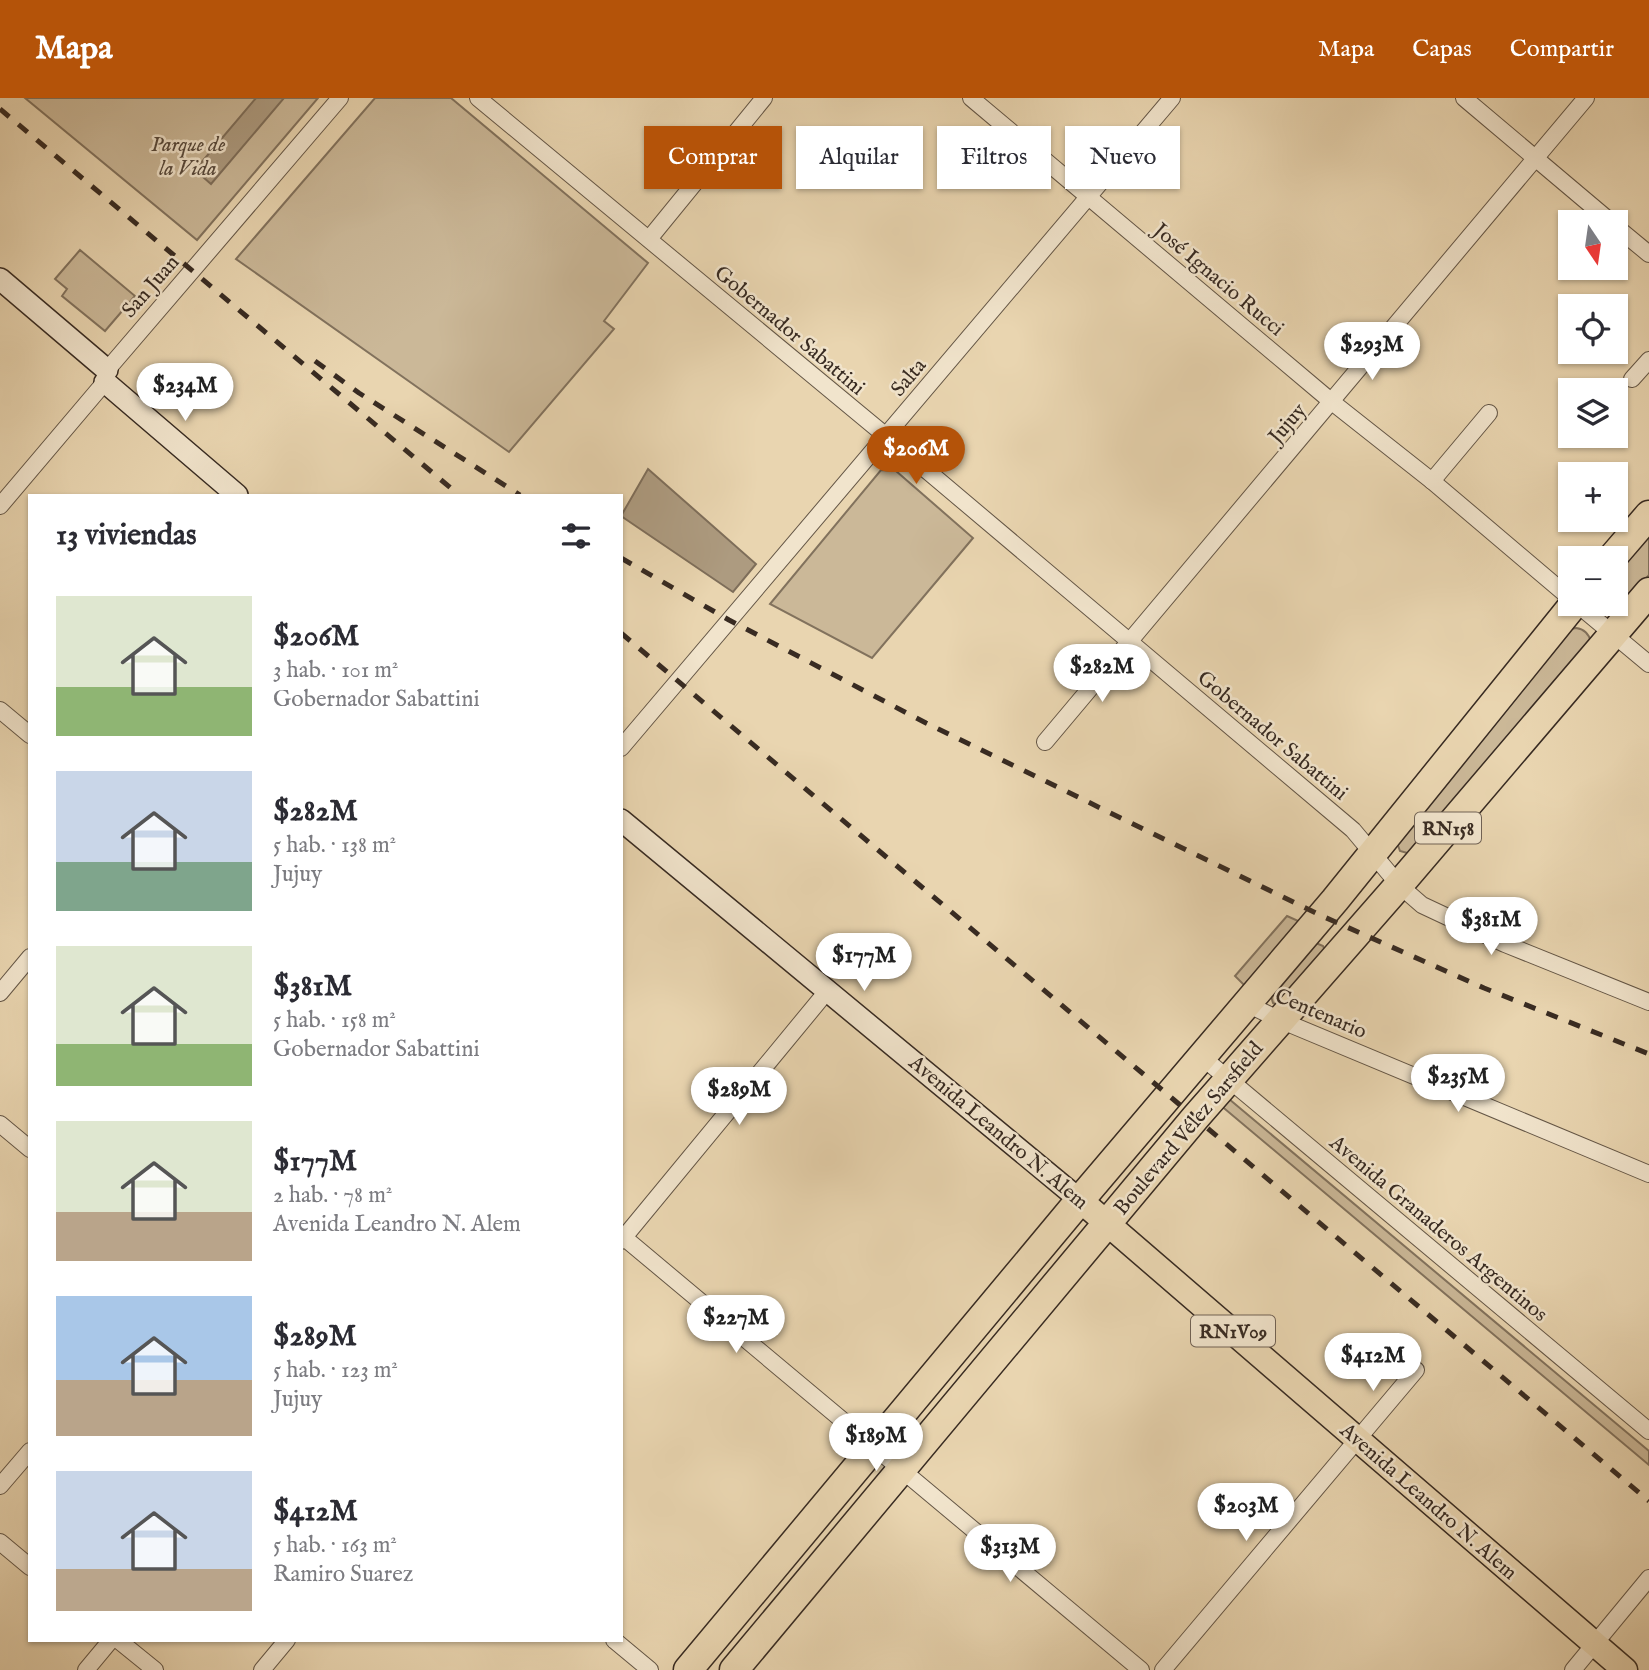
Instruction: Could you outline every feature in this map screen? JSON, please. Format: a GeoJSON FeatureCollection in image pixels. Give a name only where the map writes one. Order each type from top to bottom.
{"type":"FeatureCollection","features":[{"type":"Feature","properties":{"kind":"highway"},"geometry":{"type":"LineString","coordinates":[[1622,546],[1649,515]]}},
{"type":"Feature","properties":{"kind":"highway","name":"Boulevard Vélez Sarsfield"},"geometry":{"type":"LineString","coordinates":[[734,1670],[1228,1080],[1649,592]]}},
{"type":"Feature","properties":{"kind":"highway","name":"Boulevard Vélez Sarsfield"},"geometry":{"type":"LineString","coordinates":[[688,1670],[1374,853],[1565,616]]}},
{"type":"Feature","properties":{"kind":"main road","name":"Avenida Leandro N. Alem"},"geometry":{"type":"LineString","coordinates":[[1080,1200],[1625,1670]]}},
{"type":"Feature","properties":{"kind":"street","name":"San Juan"},"geometry":{"type":"LineString","coordinates":[[0,506],[340,98]]}},
{"type":"Feature","properties":{"kind":"street","name":"Gobernador Sabattini"},"geometry":{"type":"LineString","coordinates":[[478,98],[886,436],[1353,830],[1399,885],[1422,905],[1505,944],[1649,1002]]}},
{"type":"Feature","properties":{"kind":"street"},"geometry":{"type":"LineString","coordinates":[[649,239],[764,98]]}},
{"type":"Feature","properties":{"kind":"street","name":"José Ignacio Rucci"},"geometry":{"type":"LineString","coordinates":[[971,98],[1332,402],[1432,481],[1558,588]]}},
{"type":"Feature","properties":{"kind":"street","name":"Salta"},"geometry":{"type":"LineString","coordinates":[[623,746],[1172,98]]}},
{"type":"Feature","properties":{"kind":"street"},"geometry":{"type":"LineString","coordinates":[[1464,98],[1597,210]]}},
{"type":"Feature","properties":{"kind":"street","name":"Jujuy"},"geometry":{"type":"LineString","coordinates":[[1045,742],[1586,98]]}},
{"type":"Feature","properties":{"kind":"street"},"geometry":{"type":"LineString","coordinates":[[1628,237],[1649,254]]}},
{"type":"Feature","properties":{"kind":"street"},"geometry":{"type":"LineString","coordinates":[[0,279],[236,494]]}},
{"type":"Feature","properties":{"kind":"street"},"geometry":{"type":"LineString","coordinates":[[1632,379],[1649,360]]}},
{"type":"Feature","properties":{"kind":"street"},"geometry":{"type":"LineString","coordinates":[[1432,481],[1489,413]]}},
{"type":"Feature","properties":{"kind":"street"},"geometry":{"type":"LineString","coordinates":[[1590,616],[1649,664]]}},
{"type":"Feature","properties":{"kind":"street"},"geometry":{"type":"LineString","coordinates":[[0,710],[28,733]]}},
{"type":"Feature","properties":{"kind":"street","name":"Avenida Leandro N. Alem"},"geometry":{"type":"LineString","coordinates":[[623,822],[1080,1200]]}},
{"type":"Feature","properties":{"kind":"street"},"geometry":{"type":"LineString","coordinates":[[0,993],[28,959]]}},
{"type":"Feature","properties":{"kind":"street"},"geometry":{"type":"LineString","coordinates":[[623,1237],[828,990]]}},
{"type":"Feature","properties":{"kind":"street","name":"Centenario"},"geometry":{"type":"LineString","coordinates":[[1247,1004],[1649,1174]]}},
{"type":"Feature","properties":{"kind":"street","name":"Avenida Granaderos Argentinos"},"geometry":{"type":"LineString","coordinates":[[1202,1058],[1649,1431]]}},
{"type":"Feature","properties":{"kind":"street"},"geometry":{"type":"LineString","coordinates":[[0,1124],[28,1147]]}},
{"type":"Feature","properties":{"kind":"street"},"geometry":{"type":"LineString","coordinates":[[623,1239],[1141,1670]]}},
{"type":"Feature","properties":{"kind":"street"},"geometry":{"type":"LineString","coordinates":[[1163,1670],[1416,1370]]}},
{"type":"Feature","properties":{"kind":"street"},"geometry":{"type":"LineString","coordinates":[[0,1486],[28,1453]]}},
{"type":"Feature","properties":{"kind":"street"},"geometry":{"type":"LineString","coordinates":[[0,1542],[28,1565]]}},
{"type":"Feature","properties":{"kind":"street"},"geometry":{"type":"LineString","coordinates":[[1573,1670],[1649,1578]]}},
{"type":"Feature","properties":{"kind":"street"},"geometry":{"type":"LineString","coordinates":[[86,1670],[109,1642]]}},
{"type":"Feature","properties":{"kind":"street"},"geometry":{"type":"LineString","coordinates":[[120,1642],[155,1670]]}},
{"type":"Feature","properties":{"kind":"street"},"geometry":{"type":"LineString","coordinates":[[262,1670],[285,1642]]}},
{"type":"Feature","properties":{"kind":"street"},"geometry":{"type":"LineString","coordinates":[[616,1642],[650,1670]]}},
{"type":"Feature","properties":{"kind":"green space","name":"Parque de la Vida"},"geometry":{"type":"Polygon","coordinates":[[[25,98],[318,98],[197,240],[25,98]]]}},
{"type":"Feature","properties":{"kind":"green space"},"geometry":{"type":"Polygon","coordinates":[[[375,98],[451,98],[648,263],[604,321],[614,329],[509,452],[236,259],[375,98]]]}},
{"type":"Feature","properties":{"kind":"green space"},"geometry":{"type":"Polygon","coordinates":[[[80,250],[135,296],[105,331],[62,296],[67,289],[55,279],[80,250]]]}},
{"type":"Feature","properties":{"kind":"green space"},"geometry":{"type":"Polygon","coordinates":[[[881,470],[896,471],[973,538],[872,658],[770,604],[881,470]]]}},
{"type":"Feature","properties":{"kind":"green space"},"geometry":{"type":"Polygon","coordinates":[[[1649,533],[1649,575],[1628,600],[1628,558],[1649,533]]]}},
{"type":"Feature","properties":{"kind":"green space"},"geometry":{"type":"Polygon","coordinates":[[[1571,629],[1586,632],[1591,642],[1411,854],[1400,851],[1396,840],[1571,629]]]}},
{"type":"Feature","properties":{"kind":"green space"},"geometry":{"type":"Polygon","coordinates":[[[1287,916],[1305,924],[1247,986],[1244,985],[1235,976],[1287,916]]]}},
{"type":"Feature","properties":{"kind":"green space"},"geometry":{"type":"Polygon","coordinates":[[[1316,943],[1323,946],[1325,951],[1278,1005],[1273,1003],[1271,996],[1316,943]]]}},
{"type":"Feature","properties":{"kind":"green space"},"geometry":{"type":"Polygon","coordinates":[[[1229,1099],[1649,1451],[1649,1465],[1219,1104],[1229,1099]]]}},
{"type":"Feature","properties":{"kind":"shaded area"},"geometry":{"type":"Polygon","coordinates":[[[256,98],[284,98],[211,184],[195,170],[256,98]]]}},
{"type":"Feature","properties":{"kind":"shaded area"},"geometry":{"type":"Polygon","coordinates":[[[648,469],[756,564],[733,592],[623,517],[623,513],[648,469]]]}},
{"type":"Feature","properties":{"kind":"railway"},"geometry":{"type":"LineString","coordinates":[[0,109],[458,494]]}},
{"type":"Feature","properties":{"kind":"railway"},"geometry":{"type":"LineString","coordinates":[[315,361],[359,393],[518,494]]}},
{"type":"Feature","properties":{"kind":"railway"},"geometry":{"type":"LineString","coordinates":[[623,559],[729,620],[926,723],[1322,916],[1484,988],[1649,1054]]}},
{"type":"Feature","properties":{"kind":"railway"},"geometry":{"type":"LineString","coordinates":[[623,635],[1649,1501]]}}]}
